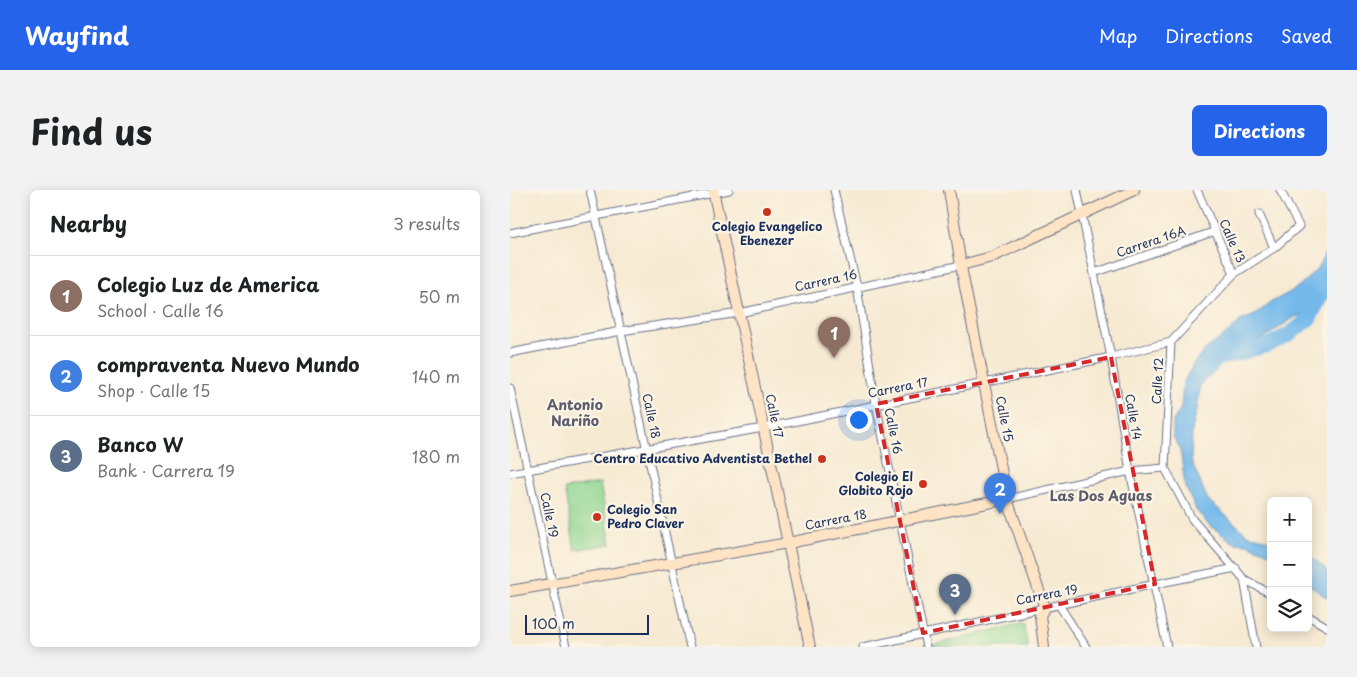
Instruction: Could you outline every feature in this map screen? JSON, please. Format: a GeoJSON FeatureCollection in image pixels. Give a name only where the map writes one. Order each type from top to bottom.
{"type":"FeatureCollection","features":[{"type":"Feature","properties":{"kind":"street","name":"Calle 18"},"geometry":{"type":"LineString","coordinates":[[590,190],[690,647]]}},
{"type":"Feature","properties":{"kind":"street"},"geometry":{"type":"LineString","coordinates":[[510,233],[713,191],[729,190]]}},
{"type":"Feature","properties":{"kind":"street","name":"Calle 16"},"geometry":{"type":"LineString","coordinates":[[834,190],[856,288],[876,404],[926,647]]}},
{"type":"Feature","properties":{"kind":"street","name":"Calle 15"},"geometry":{"type":"LineString","coordinates":[[949,190],[961,265],[1007,499],[1045,608],[1040,615],[1044,647]]}},
{"type":"Feature","properties":{"kind":"street","name":"Calle 14"},"geometry":{"type":"LineString","coordinates":[[1077,190],[1111,356],[1130,470],[1167,647]]}},
{"type":"Feature","properties":{"kind":"street","name":"Carrera 16"},"geometry":{"type":"LineString","coordinates":[[510,353],[621,331],[739,313],[992,257],[1134,190]]}},
{"type":"Feature","properties":{"kind":"street","name":"Calle 13"},"geometry":{"type":"LineString","coordinates":[[1197,190],[1234,274]]}},
{"type":"Feature","properties":{"kind":"street","name":"Calle 12"},"geometry":{"type":"LineString","coordinates":[[1165,468],[1171,342],[1234,274],[1274,248],[1300,226],[1280,190]]}},
{"type":"Feature","properties":{"kind":"street","name":"Calle 17"},"geometry":{"type":"LineString","coordinates":[[713,191],[810,647]]}},
{"type":"Feature","properties":{"kind":"street"},"geometry":{"type":"LineString","coordinates":[[1259,214],[1274,248]]}},
{"type":"Feature","properties":{"kind":"street","name":"Carrera 16A"},"geometry":{"type":"LineString","coordinates":[[1094,273],[1216,231]]}},
{"type":"Feature","properties":{"kind":"street","name":"Carrera 17"},"geometry":{"type":"LineString","coordinates":[[510,473],[646,447],[763,428],[984,383],[1171,342]]}},
{"type":"Feature","properties":{"kind":"street","name":"Calle 19"},"geometry":{"type":"LineString","coordinates":[[510,388],[566,647]]}},
{"type":"Feature","properties":{"kind":"street"},"geometry":{"type":"LineString","coordinates":[[1165,468],[1192,519],[1244,579],[1267,592]]}},
{"type":"Feature","properties":{"kind":"street","name":"Carrera 18"},"geometry":{"type":"LineString","coordinates":[[510,591],[899,521],[1007,499],[1130,470],[1165,468]]}},
{"type":"Feature","properties":{"kind":"street","name":"Carrera 19"},"geometry":{"type":"LineString","coordinates":[[863,647],[1236,568]]}},
{"type":"Feature","properties":{"kind":"street"},"geometry":{"type":"LineString","coordinates":[[1244,579],[1256,647]]}},
{"type":"Feature","properties":{"kind":"street"},"geometry":{"type":"LineString","coordinates":[[1059,605],[1086,647]]}},
{"type":"Feature","properties":{"kind":"street"},"geometry":{"type":"LineString","coordinates":[[1312,618],[1327,627]]}},
{"type":"Feature","properties":{"kind":"highlighted area"},"geometry":{"type":"Polygon","coordinates":[[[1111,357],[1155,584],[923,633],[876,404],[1111,357]]]}},
{"type":"Feature","properties":{"kind":"green space"},"geometry":{"type":"Polygon","coordinates":[[[600,483],[611,544],[575,550],[564,489],[600,483]]]}},
{"type":"Feature","properties":{"kind":"green space"},"geometry":{"type":"Polygon","coordinates":[[[1023,623],[1028,647],[929,647],[929,646],[1023,623]]]}},
{"type":"Feature","properties":{"kind":"water"},"geometry":{"type":"Polygon","coordinates":[[[1327,249],[1327,291],[1325,297],[1311,311],[1295,317],[1265,337],[1246,346],[1232,349],[1220,357],[1200,386],[1192,430],[1191,461],[1208,500],[1248,535],[1267,540],[1267,552],[1247,544],[1234,543],[1208,524],[1196,510],[1185,486],[1180,448],[1173,437],[1173,421],[1181,408],[1183,383],[1194,363],[1206,349],[1228,333],[1240,321],[1255,315],[1270,303],[1294,290],[1319,266],[1327,249]]]}},
{"type":"Feature","properties":{"kind":"water"},"geometry":{"type":"Polygon","coordinates":[[[1312,557],[1327,570],[1327,598],[1312,587],[1312,557]]]}},
{"type":"Feature","properties":{"kind":"waterway"},"geometry":{"type":"LineString","coordinates":[[1206,371],[1217,359],[1268,345],[1290,334],[1310,318],[1327,283]]}},
{"type":"Feature","properties":{"kind":"place","name":"Colegio Evangelico Ebenezer"},"geometry":{"type":"Point","coordinates":[767,212]}},
{"type":"Feature","properties":{"kind":"place","name":"Colegio Luz de America"},"geometry":{"type":"Point","coordinates":[834,358]}},
{"type":"Feature","properties":{"kind":"place","name":"Centro Educativo Adventista Bethel"},"geometry":{"type":"Point","coordinates":[822,459]}},
{"type":"Feature","properties":{"kind":"place","name":"Colegio El Globito Rojo"},"geometry":{"type":"Point","coordinates":[923,484]}},
{"type":"Feature","properties":{"kind":"place","name":"compraventa Nuevo Mundo"},"geometry":{"type":"Point","coordinates":[1000,514]}},
{"type":"Feature","properties":{"kind":"place","name":"Colegio San Pedro Claver"},"geometry":{"type":"Point","coordinates":[597,517]}},
{"type":"Feature","properties":{"kind":"place","name":"Banco W"},"geometry":{"type":"Point","coordinates":[955,615]}},
{"type":"Feature","properties":{"kind":"district","name":"Antonio Nariño"},"geometry":{"type":"Point","coordinates":[575,414]}},
{"type":"Feature","properties":{"kind":"district","name":"Las Dos Aguas"},"geometry":{"type":"Point","coordinates":[1101,496]}}]}
